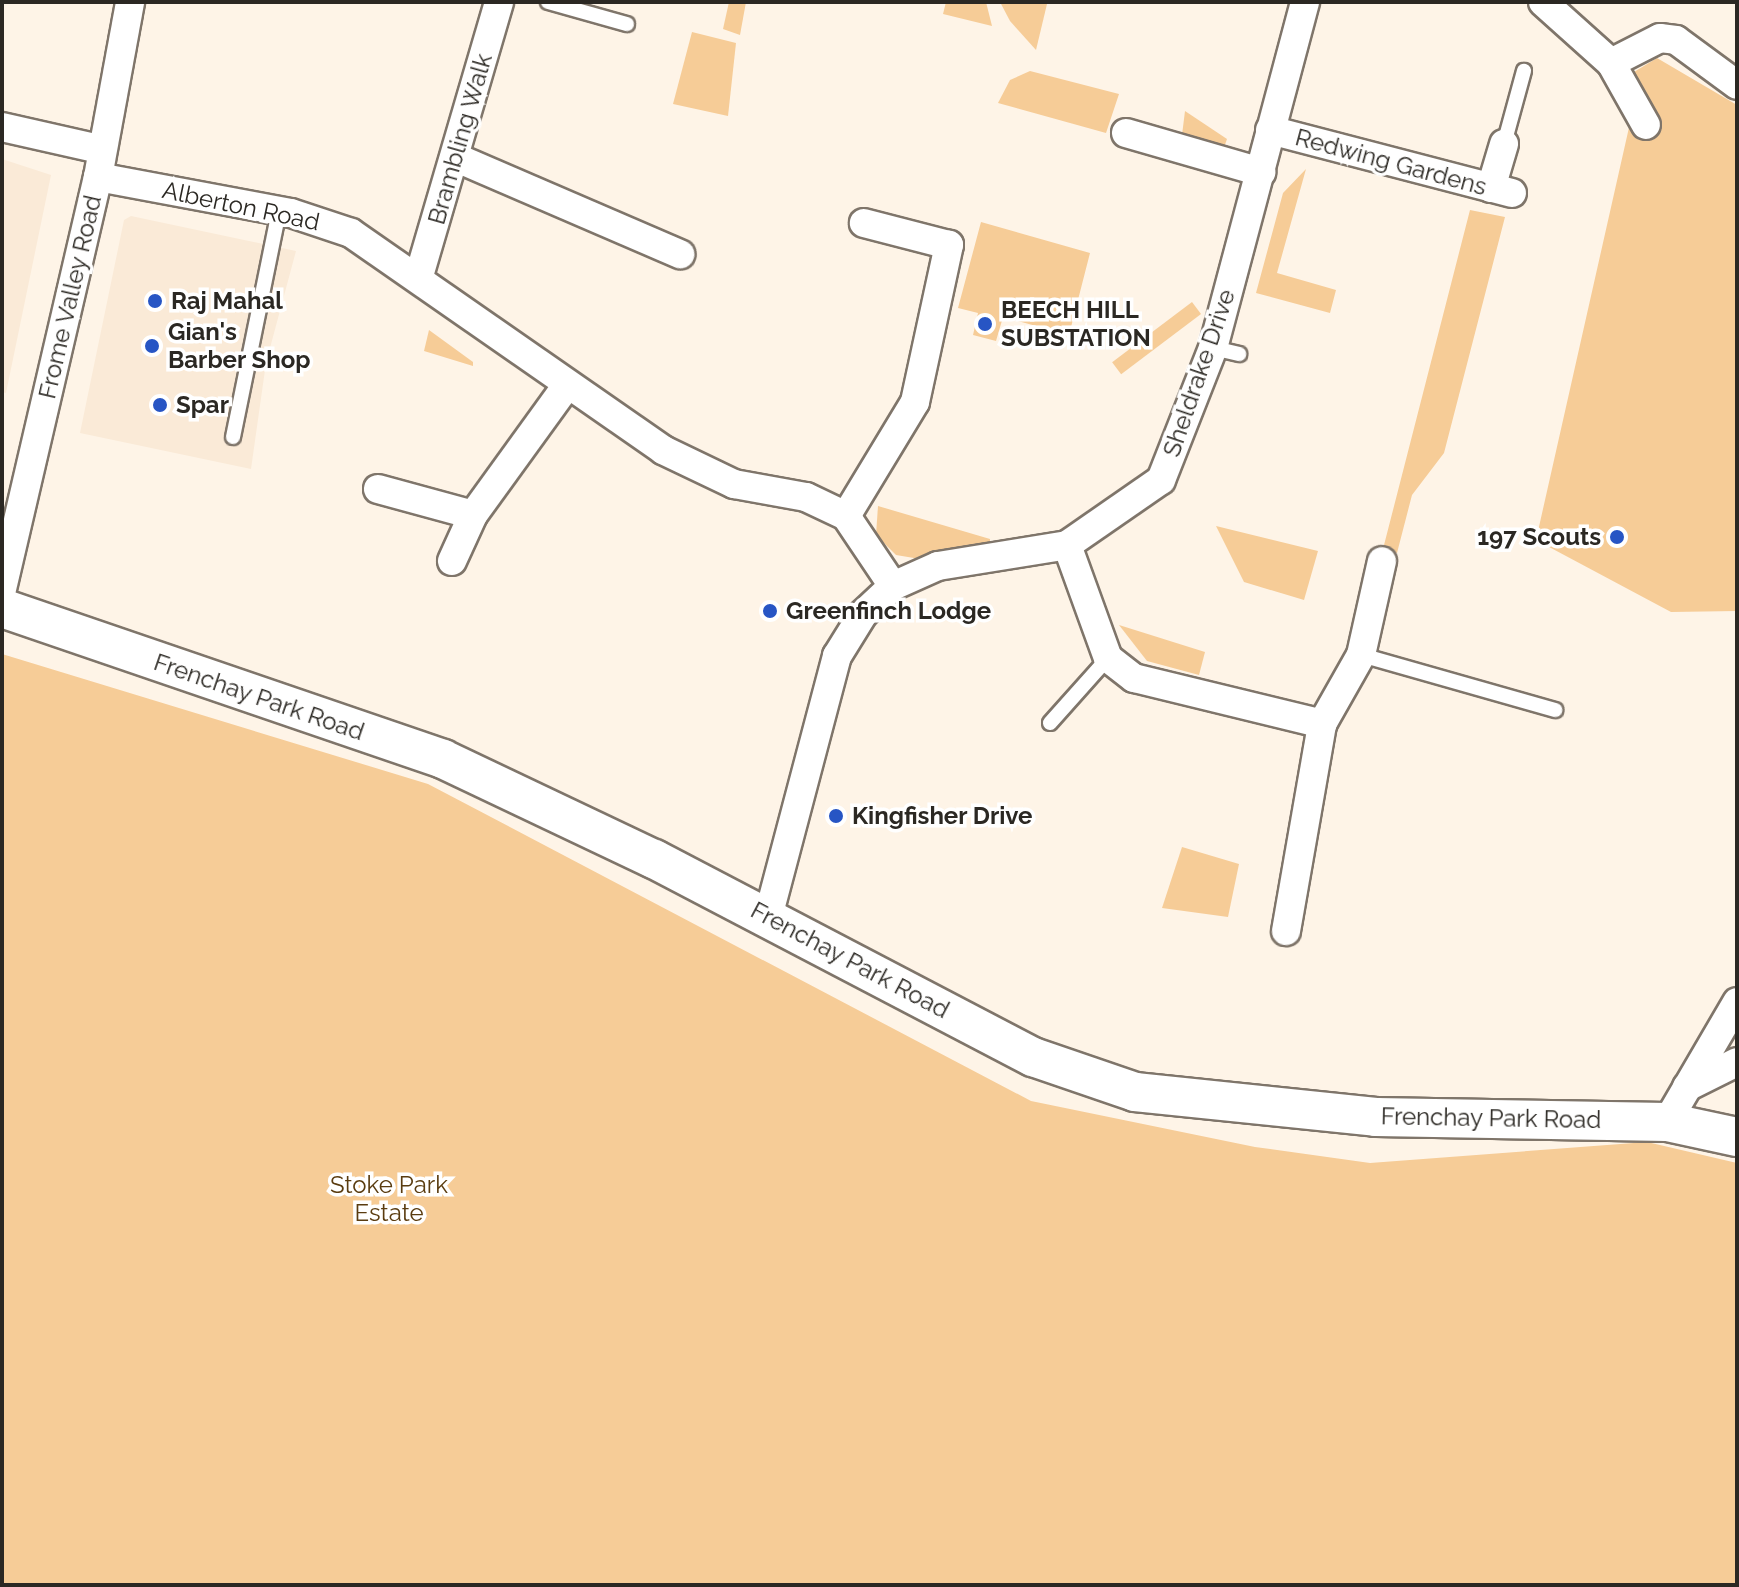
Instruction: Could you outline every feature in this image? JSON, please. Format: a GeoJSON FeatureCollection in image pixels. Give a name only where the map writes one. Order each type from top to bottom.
{"type":"FeatureCollection","features":[{"type":"Feature","properties":{"kind":"main road","name":"Frenchay Park Road"},"geometry":{"type":"LineString","coordinates":[[2,608],[443,759],[768,917],[1033,1057],[1135,1092],[1376,1117],[1667,1122],[1737,1137]]}},
{"type":"Feature","properties":{"kind":"street","name":"Frome Valley Road"},"geometry":{"type":"LineString","coordinates":[[2,589],[99,163],[130,2]]}},
{"type":"Feature","properties":{"kind":"street","name":"Brambling Walk"},"geometry":{"type":"LineString","coordinates":[[419,276],[459,159],[499,2]]}},
{"type":"Feature","properties":{"kind":"street","name":"Sheldrake Drive"},"geometry":{"type":"LineString","coordinates":[[768,917],[837,656],[863,614],[893,586],[938,566],[1067,545],[1161,480],[1226,351],[1270,130],[1305,2]]}},
{"type":"Feature","properties":{"kind":"street"},"geometry":{"type":"LineString","coordinates":[[1543,2],[1611,63],[1646,125]]}},
{"type":"Feature","properties":{"kind":"street"},"geometry":{"type":"LineString","coordinates":[[1611,63],[1647,42],[1676,40],[1737,85]]}},
{"type":"Feature","properties":{"kind":"street","name":"Alberton Road"},"geometry":{"type":"LineString","coordinates":[[2,127],[99,163],[279,210],[351,233],[419,276]]}},
{"type":"Feature","properties":{"kind":"street","name":"Redwing Gardens"},"geometry":{"type":"LineString","coordinates":[[1270,130],[1502,191],[1504,144]]}},
{"type":"Feature","properties":{"kind":"street"},"geometry":{"type":"LineString","coordinates":[[1126,133],[1261,172]]}},
{"type":"Feature","properties":{"kind":"street"},"geometry":{"type":"LineString","coordinates":[[459,159],[680,254]]}},
{"type":"Feature","properties":{"kind":"street"},"geometry":{"type":"LineString","coordinates":[[846,516],[915,402],[937,357],[949,245],[864,223]]}},
{"type":"Feature","properties":{"kind":"street"},"geometry":{"type":"LineString","coordinates":[[419,276],[565,388],[734,484],[806,497],[846,516],[893,586]]}},
{"type":"Feature","properties":{"kind":"street"},"geometry":{"type":"LineString","coordinates":[[452,561],[473,515],[565,388]]}},
{"type":"Feature","properties":{"kind":"street"},"geometry":{"type":"LineString","coordinates":[[378,489],[473,515]]}},
{"type":"Feature","properties":{"kind":"street"},"geometry":{"type":"LineString","coordinates":[[1067,545],[1108,658],[1134,678],[1322,724]]}},
{"type":"Feature","properties":{"kind":"street"},"geometry":{"type":"LineString","coordinates":[[1286,931],[1322,724],[1361,655],[1382,561]]}},
{"type":"Feature","properties":{"kind":"street"},"geometry":{"type":"LineString","coordinates":[[1667,1122],[1737,1002]]}},
{"type":"Feature","properties":{"kind":"street"},"geometry":{"type":"LineString","coordinates":[[1687,1087],[1737,1062]]}},
{"type":"Feature","properties":{"kind":"lane"},"geometry":{"type":"LineString","coordinates":[[548,2],[627,24]]}},
{"type":"Feature","properties":{"kind":"lane"},"geometry":{"type":"LineString","coordinates":[[1504,144],[1524,71]]}},
{"type":"Feature","properties":{"kind":"lane"},"geometry":{"type":"LineString","coordinates":[[233,437],[279,210]]}},
{"type":"Feature","properties":{"kind":"lane"},"geometry":{"type":"LineString","coordinates":[[1361,655],[1555,710]]}},
{"type":"Feature","properties":{"kind":"lane"},"geometry":{"type":"LineString","coordinates":[[1050,723],[1108,658]]}},
{"type":"Feature","properties":{"kind":"shaded area"},"geometry":{"type":"Polygon","coordinates":[[[2,159],[51,175],[6,393],[2,392],[2,159]]]}},
{"type":"Feature","properties":{"kind":"shaded area"},"geometry":{"type":"Polygon","coordinates":[[[131,216],[296,251],[266,363],[251,469],[80,433],[124,220],[131,216]]]}},
{"type":"Feature","properties":{"kind":"green space"},"geometry":{"type":"Polygon","coordinates":[[[729,2],[746,2],[740,35],[723,29],[729,2]]]}},
{"type":"Feature","properties":{"kind":"green space"},"geometry":{"type":"Polygon","coordinates":[[[946,2],[986,2],[992,26],[943,14],[946,2]]]}},
{"type":"Feature","properties":{"kind":"green space"},"geometry":{"type":"Polygon","coordinates":[[[1000,2],[1047,4],[1036,50],[1010,21],[1000,2]]]}},
{"type":"Feature","properties":{"kind":"green space"},"geometry":{"type":"Polygon","coordinates":[[[692,32],[736,43],[728,116],[673,104],[692,32]]]}},
{"type":"Feature","properties":{"kind":"green space"},"geometry":{"type":"Polygon","coordinates":[[[1657,58],[1737,105],[1737,611],[1671,612],[1536,540],[1630,123],[1611,86],[1657,58]]]}},
{"type":"Feature","properties":{"kind":"green space"},"geometry":{"type":"Polygon","coordinates":[[[1030,71],[1119,94],[1106,133],[998,103],[1010,80],[1030,71]]]}},
{"type":"Feature","properties":{"kind":"green space"},"geometry":{"type":"Polygon","coordinates":[[[1185,111],[1227,139],[1221,156],[1182,135],[1185,111]]]}},
{"type":"Feature","properties":{"kind":"green space"},"geometry":{"type":"Polygon","coordinates":[[[1306,169],[1277,273],[1336,290],[1330,313],[1256,293],[1283,193],[1306,169]]]}},
{"type":"Feature","properties":{"kind":"green space"},"geometry":{"type":"Polygon","coordinates":[[[1470,210],[1505,217],[1444,453],[1412,495],[1397,553],[1383,549],[1470,210]]]}},
{"type":"Feature","properties":{"kind":"green space"},"geometry":{"type":"Polygon","coordinates":[[[981,222],[1090,253],[1069,335],[1003,317],[996,341],[973,335],[978,313],[958,308],[981,222]]]}},
{"type":"Feature","properties":{"kind":"green space"},"geometry":{"type":"Polygon","coordinates":[[[1192,302],[1201,314],[1121,374],[1112,362],[1192,302]]]}},
{"type":"Feature","properties":{"kind":"green space"},"geometry":{"type":"Polygon","coordinates":[[[429,330],[473,362],[473,366],[424,351],[429,330]]]}},
{"type":"Feature","properties":{"kind":"green space"},"geometry":{"type":"Polygon","coordinates":[[[878,506],[990,539],[990,545],[920,559],[896,555],[876,535],[878,506]]]}},
{"type":"Feature","properties":{"kind":"green space"},"geometry":{"type":"Polygon","coordinates":[[[1216,526],[1318,551],[1304,600],[1244,582],[1216,526]]]}},
{"type":"Feature","properties":{"kind":"green space"},"geometry":{"type":"Polygon","coordinates":[[[1119,625],[1205,652],[1199,675],[1147,661],[1119,625]]]}},
{"type":"Feature","properties":{"kind":"green space","name":"Stoke Park Estate"},"geometry":{"type":"Polygon","coordinates":[[[2,654],[428,784],[1031,1101],[1255,1147],[1370,1163],[1647,1142],[1737,1163],[1737,1585],[2,1585],[2,654]]]}},
{"type":"Feature","properties":{"kind":"green space"},"geometry":{"type":"Polygon","coordinates":[[[1182,847],[1239,864],[1228,917],[1162,908],[1182,847]]]}},
{"type":"Feature","properties":{"kind":"place","name":"Raj Mahal"},"geometry":{"type":"Point","coordinates":[155,301]}},
{"type":"Feature","properties":{"kind":"place","name":"BEECH HILL SUBSTATION"},"geometry":{"type":"Point","coordinates":[985,324]}},
{"type":"Feature","properties":{"kind":"place","name":"Gian's Barber Shop"},"geometry":{"type":"Point","coordinates":[152,346]}},
{"type":"Feature","properties":{"kind":"place","name":"Spar"},"geometry":{"type":"Point","coordinates":[160,405]}},
{"type":"Feature","properties":{"kind":"place","name":"197 Scouts"},"geometry":{"type":"Point","coordinates":[1617,537]}},
{"type":"Feature","properties":{"kind":"place","name":"Greenfinch Lodge"},"geometry":{"type":"Point","coordinates":[770,611]}},
{"type":"Feature","properties":{"kind":"place","name":"Kingfisher Drive"},"geometry":{"type":"Point","coordinates":[836,816]}}]}
